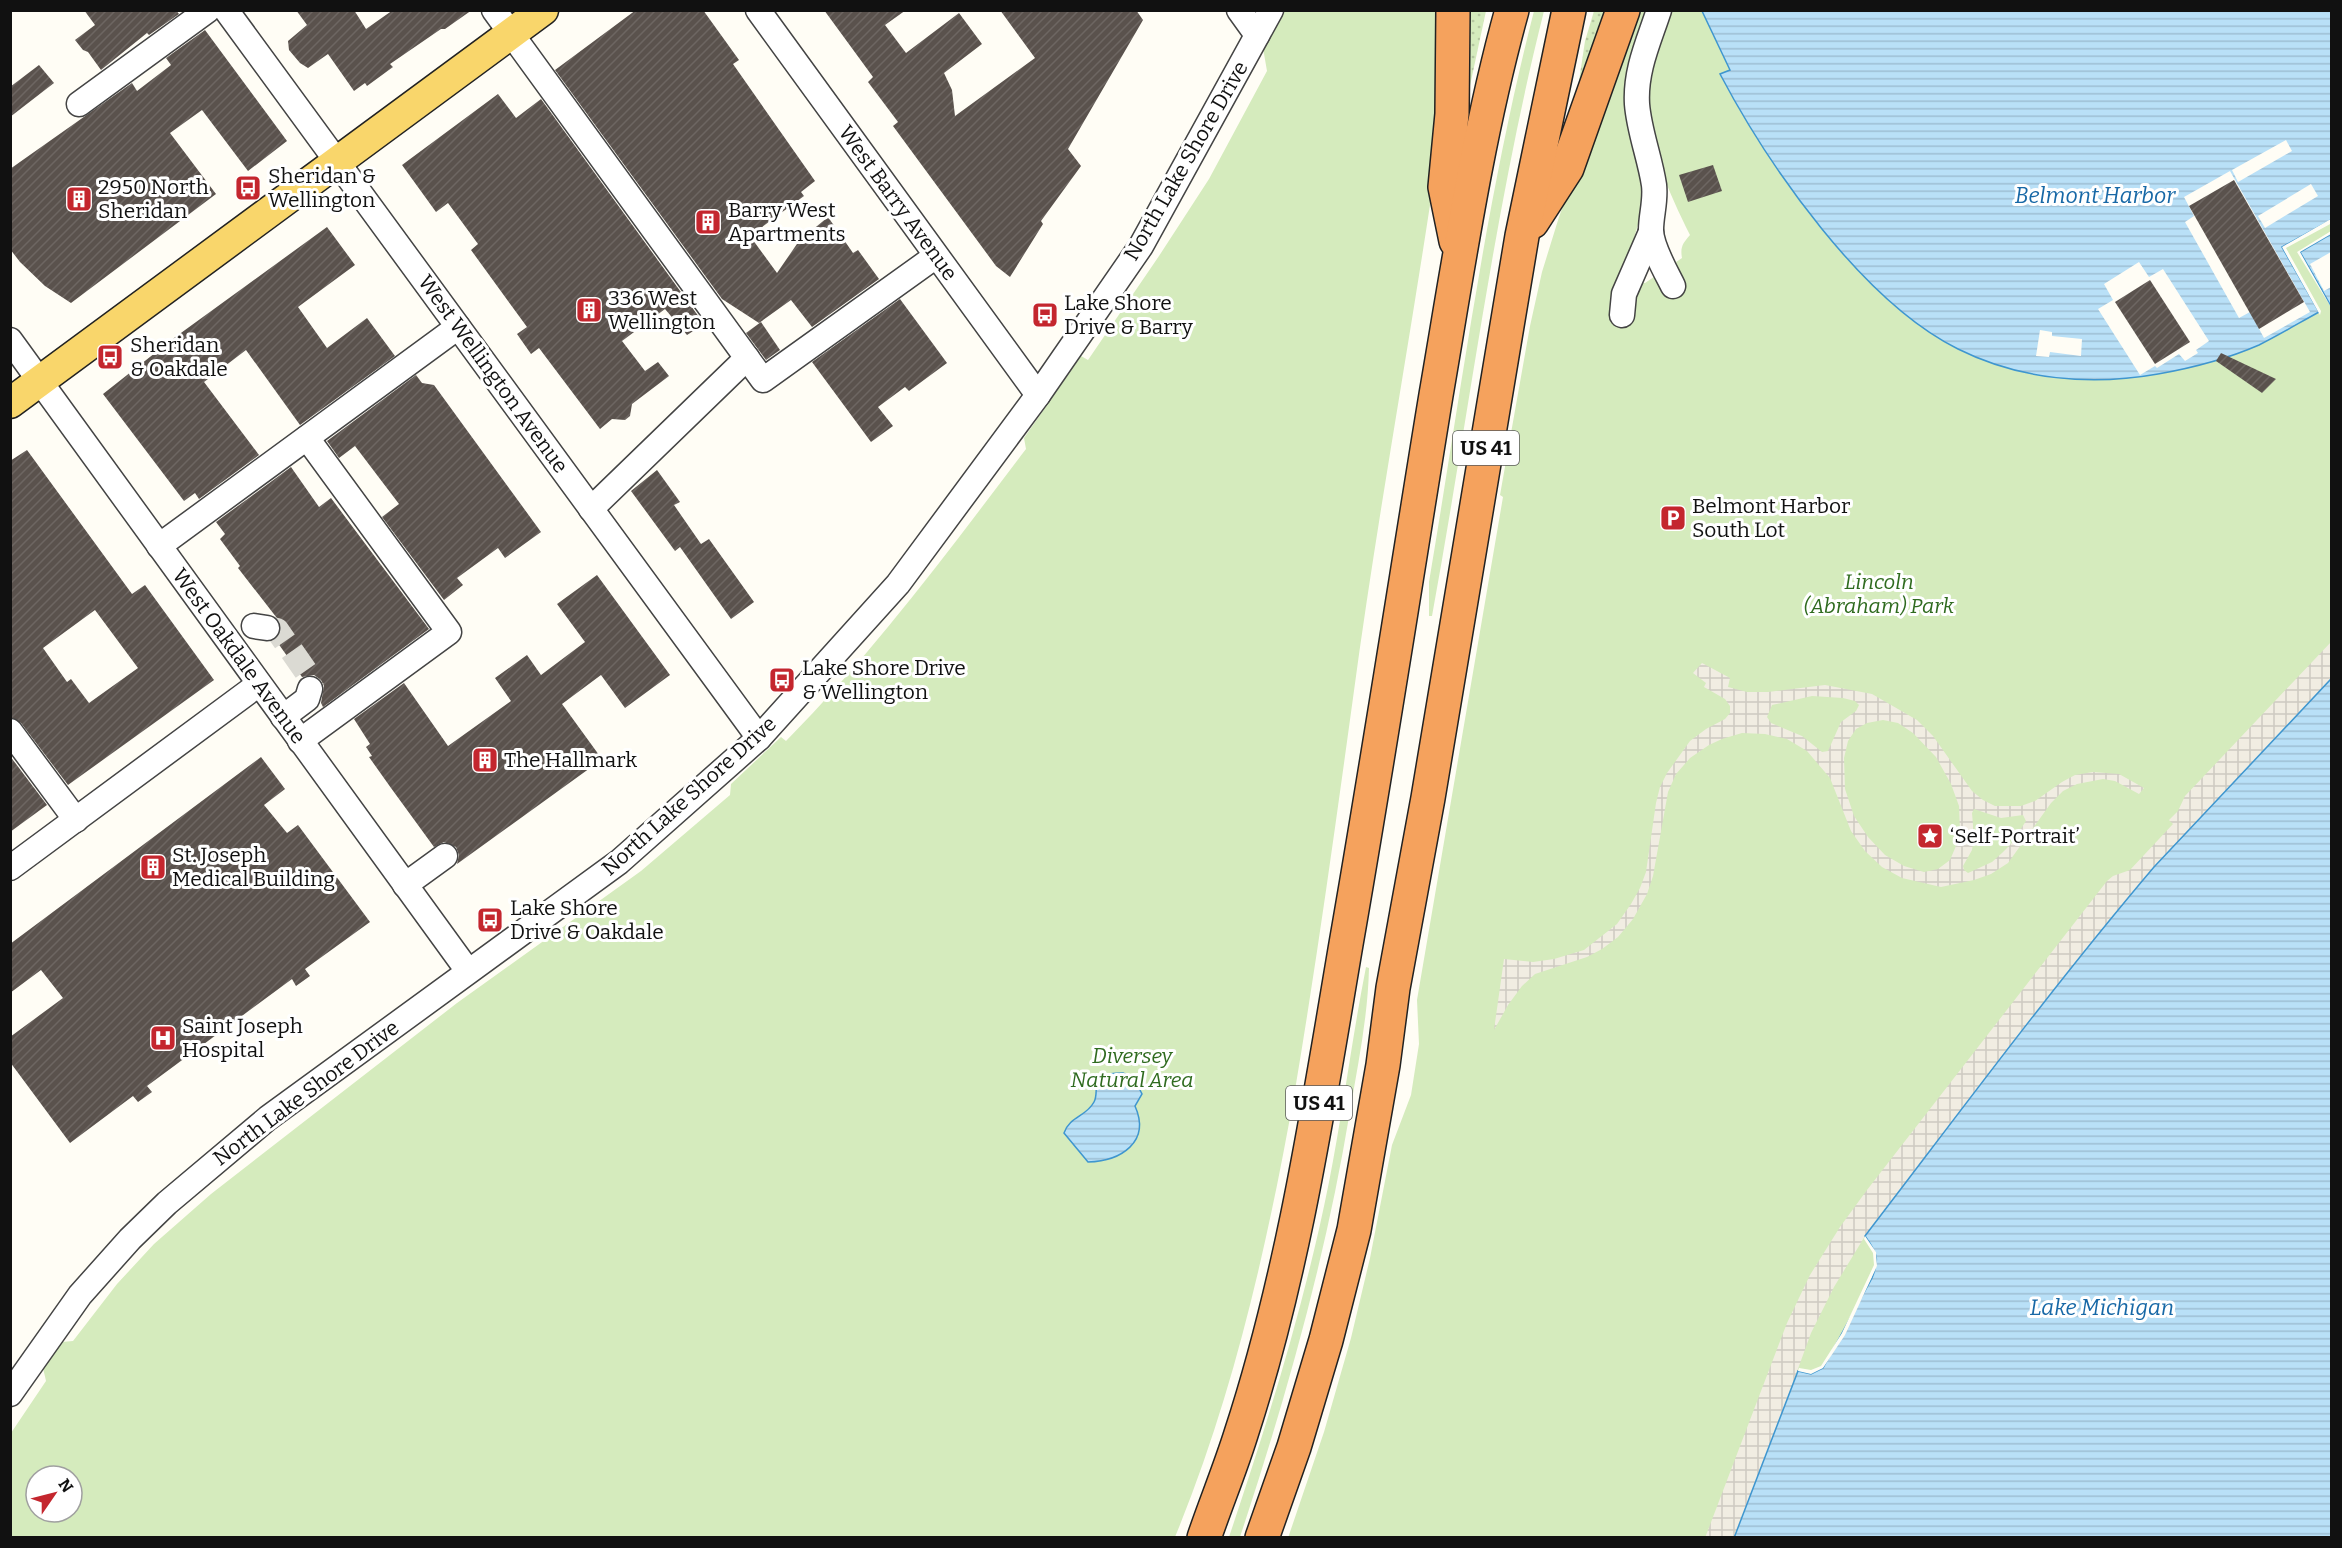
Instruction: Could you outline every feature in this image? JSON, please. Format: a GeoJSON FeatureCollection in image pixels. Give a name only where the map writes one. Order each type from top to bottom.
{"type":"FeatureCollection","features":[{"type":"Feature","properties":{"kind":"highway"},"geometry":{"type":"LineString","coordinates":[[1454,10],[1452,114],[1445,188],[1459,258]]}},
{"type":"Feature","properties":{"kind":"highway","name":"US 41"},"geometry":{"type":"LineString","coordinates":[[1204,1538],[1241,1434],[1265,1353],[1305,1181],[1366,832],[1459,258],[1500,56],[1512,10]]}},
{"type":"Feature","properties":{"kind":"highway","name":"US 41"},"geometry":{"type":"LineString","coordinates":[[1262,1538],[1326,1340],[1354,1230],[1383,1065],[1393,988],[1428,798],[1522,236],[1569,10]]}},
{"type":"Feature","properties":{"kind":"highway"},"geometry":{"type":"LineString","coordinates":[[1522,236],[1567,168],[1623,10]]}},
{"type":"Feature","properties":{"kind":"main road"},"geometry":{"type":"LineString","coordinates":[[10,403],[543,10]]}},
{"type":"Feature","properties":{"kind":"street"},"geometry":{"type":"LineString","coordinates":[[79,104],[208,10]]}},
{"type":"Feature","properties":{"kind":"street","name":"West Wellington Avenue"},"geometry":{"type":"LineString","coordinates":[[226,10],[759,738]]}},
{"type":"Feature","properties":{"kind":"street"},"geometry":{"type":"LineString","coordinates":[[494,10],[763,380],[936,256]]}},
{"type":"Feature","properties":{"kind":"street","name":"West Barry Avenue"},"geometry":{"type":"LineString","coordinates":[[758,10],[1038,395]]}},
{"type":"Feature","properties":{"kind":"street"},"geometry":{"type":"LineString","coordinates":[[1239,10],[1257,35]]}},
{"type":"Feature","properties":{"kind":"street","name":"North Lake Shore Drive"},"geometry":{"type":"LineString","coordinates":[[10,1394],[80,1295],[130,1239],[167,1203],[268,1118],[619,862],[759,738],[897,584],[1038,395],[1141,246],[1271,10]]}},
{"type":"Feature","properties":{"kind":"street"},"geometry":{"type":"LineString","coordinates":[[1622,315],[1624,294],[1651,232],[1655,208],[1654,186],[1637,104],[1642,56],[1659,10]]}},
{"type":"Feature","properties":{"kind":"street"},"geometry":{"type":"LineString","coordinates":[[1651,232],[1680,262]]}},
{"type":"Feature","properties":{"kind":"street"},"geometry":{"type":"LineString","coordinates":[[1651,232],[1673,286]]}},
{"type":"Feature","properties":{"kind":"street"},"geometry":{"type":"LineString","coordinates":[[1636,269],[1641,296]]}},
{"type":"Feature","properties":{"kind":"street"},"geometry":{"type":"LineString","coordinates":[[159,546],[458,327]]}},
{"type":"Feature","properties":{"kind":"street","name":"West Oakdale Avenue"},"geometry":{"type":"LineString","coordinates":[[10,340],[468,971]]}},
{"type":"Feature","properties":{"kind":"street"},"geometry":{"type":"LineString","coordinates":[[591,508],[747,358]]}},
{"type":"Feature","properties":{"kind":"street"},"geometry":{"type":"LineString","coordinates":[[300,741],[449,632],[307,438]]}},
{"type":"Feature","properties":{"kind":"street"},"geometry":{"type":"LineString","coordinates":[[10,868],[259,684]]}},
{"type":"Feature","properties":{"kind":"street"},"geometry":{"type":"LineString","coordinates":[[283,717],[307,699],[310,689]]}},
{"type":"Feature","properties":{"kind":"street"},"geometry":{"type":"LineString","coordinates":[[10,731],[76,820]]}},
{"type":"Feature","properties":{"kind":"street"},"geometry":{"type":"LineString","coordinates":[[405,885],[445,856]]}},
{"type":"Feature","properties":{"kind":"green space","name":"Diversey Natural Area"},"geometry":{"type":"Polygon","coordinates":[[[1284,11],[1440,11],[1436,143],[1430,205],[1371,574],[1326,894],[1295,1090],[1261,1261],[1232,1373],[1196,1483],[1175,1537],[11,1538],[11,1433],[46,1381],[43,1368],[62,1342],[73,1341],[117,1284],[154,1244],[211,1194],[457,1003],[641,871],[730,795],[731,784],[781,737],[786,741],[819,707],[911,599],[1026,449],[1024,438],[1081,356],[1088,360],[1209,179],[1267,71],[1263,48],[1284,11]]]}},
{"type":"Feature","properties":{"kind":"green space"},"geometry":{"type":"Polygon","coordinates":[[[1464,11],[1486,11],[1465,109],[1464,11]]]}},
{"type":"Feature","properties":{"kind":"green space"},"geometry":{"type":"Polygon","coordinates":[[[1534,11],[1544,11],[1526,86],[1496,236],[1432,616],[1429,616],[1429,582],[1488,224],[1517,81],[1534,11]]]}},
{"type":"Feature","properties":{"kind":"green space"},"geometry":{"type":"Polygon","coordinates":[[[1594,11],[1609,11],[1582,82],[1579,81],[1585,41],[1594,11]]]}},
{"type":"Feature","properties":{"kind":"green space","name":"Lincoln (Abraham) Park"},"geometry":{"type":"Polygon","coordinates":[[[1634,11],[1648,11],[1645,191],[1641,215],[1622,283],[1645,283],[1682,258],[1683,245],[1690,235],[1672,198],[1658,159],[1649,118],[1650,69],[1668,11],[2331,11],[2331,679],[2066,975],[1865,1236],[1876,1252],[1877,1266],[1845,1335],[1823,1368],[1811,1374],[1734,1537],[1288,1538],[1324,1432],[1351,1338],[1370,1258],[1392,1145],[1411,1095],[1419,1044],[1417,1000],[1503,497],[1500,495],[1542,272],[1559,217],[1634,11]]]}},
{"type":"Feature","properties":{"kind":"green space"},"geometry":{"type":"Polygon","coordinates":[[[1366,967],[1369,968],[1365,1022],[1340,1166],[1317,1273],[1289,1380],[1240,1537],[1229,1537],[1271,1406],[1309,1272],[1334,1155],[1366,967]]]}},
{"type":"Feature","properties":{"kind":"shaded area"},"geometry":{"type":"Polygon","coordinates":[[[2331,642],[2331,679],[2154,867],[2128,898],[1865,1236],[1834,1287],[1811,1333],[1747,1509],[1734,1537],[1705,1538],[1787,1323],[1810,1275],[1840,1227],[2107,881],[2113,876],[2130,870],[2173,824],[2169,820],[2178,811],[2185,796],[2331,642]]]}},
{"type":"Feature","properties":{"kind":"shaded area"},"geometry":{"type":"Polygon","coordinates":[[[1702,663],[1730,678],[1728,687],[1747,692],[1768,692],[1825,685],[1872,694],[1917,720],[1933,736],[1972,791],[1995,806],[2021,806],[2035,801],[2075,775],[2093,772],[2119,774],[2144,788],[2139,794],[2115,781],[2103,779],[2077,784],[2063,791],[2051,803],[2008,863],[1991,874],[1941,887],[1902,878],[1882,867],[1865,851],[1851,831],[1830,778],[1807,751],[1787,739],[1765,734],[1742,733],[1722,739],[1690,758],[1676,774],[1668,792],[1653,876],[1647,894],[1633,919],[1618,937],[1602,949],[1587,957],[1535,974],[1522,986],[1508,1005],[1494,1030],[1504,959],[1533,962],[1554,959],[1584,950],[1617,924],[1640,888],[1646,872],[1656,803],[1667,773],[1690,741],[1725,719],[1730,713],[1730,706],[1725,699],[1704,687],[1706,683],[1693,673],[1702,663]],[[1812,696],[1772,705],[1767,717],[1771,723],[1802,736],[1822,752],[1828,751],[1841,722],[1856,711],[1859,705],[1855,701],[1843,698],[1812,696]],[[1883,720],[1867,723],[1856,729],[1848,741],[1844,758],[1845,789],[1854,816],[1868,837],[1885,855],[1904,866],[1924,872],[1938,869],[1950,860],[1960,831],[1959,806],[1951,784],[1936,757],[1913,733],[1898,723],[1883,720]],[[1974,809],[1972,813],[1974,837],[1972,850],[1963,866],[1968,873],[1992,862],[2011,844],[2026,821],[2023,815],[2001,818],[1974,809]]]}},
{"type":"Feature","properties":{"kind":"water","name":"Belmont Harbor"},"geometry":{"type":"Polygon","coordinates":[[[1702,11],[2331,11],[2331,220],[2282,247],[2319,312],[2259,345],[2234,355],[2184,369],[2133,378],[2082,380],[2031,374],[2006,368],[1958,349],[1923,328],[1888,299],[1854,266],[1822,229],[1764,150],[1740,111],[1720,74],[1730,70],[1702,11]]]}},
{"type":"Feature","properties":{"kind":"water"},"geometry":{"type":"Polygon","coordinates":[[[2331,234],[2331,306],[2300,252],[2331,234]]]}},
{"type":"Feature","properties":{"kind":"water","name":"Lake Michigan"},"geometry":{"type":"Polygon","coordinates":[[[2331,679],[2331,1537],[1734,1538],[1798,1371],[1811,1374],[1823,1368],[1872,1278],[1876,1256],[1865,1236],[2043,1003],[2116,912],[2154,867],[2331,679]]]}},
{"type":"Feature","properties":{"kind":"water"},"geometry":{"type":"Polygon","coordinates":[[[1123,1073],[1134,1078],[1142,1094],[1135,1106],[1139,1119],[1136,1139],[1130,1147],[1112,1158],[1088,1162],[1064,1133],[1070,1123],[1091,1107],[1100,1078],[1107,1074],[1123,1073]]]}},
{"type":"Feature","properties":{"kind":"pier"},"geometry":{"type":"Polygon","coordinates":[[[2286,140],[2292,151],[2238,182],[2232,170],[2286,140]]]}},
{"type":"Feature","properties":{"kind":"pier"},"geometry":{"type":"Polygon","coordinates":[[[2230,171],[2310,312],[2264,338],[2250,312],[2239,318],[2185,222],[2194,216],[2184,197],[2230,171]]]}},
{"type":"Feature","properties":{"kind":"pier"},"geometry":{"type":"Polygon","coordinates":[[[2311,184],[2318,196],[2265,228],[2258,216],[2311,184]]]}},
{"type":"Feature","properties":{"kind":"pier"},"geometry":{"type":"Polygon","coordinates":[[[2329,220],[2332,223],[2286,248],[2321,311],[2320,315],[2282,247],[2329,220]]]}},
{"type":"Feature","properties":{"kind":"pier"},"geometry":{"type":"Polygon","coordinates":[[[2331,231],[2331,234],[2300,252],[2332,309],[2297,252],[2331,231]]]}},
{"type":"Feature","properties":{"kind":"pier"},"geometry":{"type":"Polygon","coordinates":[[[2331,252],[2331,287],[2324,291],[2310,264],[2331,252]]]}},
{"type":"Feature","properties":{"kind":"pier"},"geometry":{"type":"Polygon","coordinates":[[[2139,262],[2149,277],[2163,269],[2209,341],[2196,350],[2198,353],[2185,361],[2179,354],[2157,368],[2155,366],[2140,375],[2098,309],[2113,300],[2104,284],[2139,262]]]}},
{"type":"Feature","properties":{"kind":"pier"},"geometry":{"type":"Polygon","coordinates":[[[2040,330],[2052,332],[2052,336],[2082,339],[2081,356],[2050,352],[2049,357],[2036,356],[2040,330]]]}},
{"type":"Feature","properties":{"kind":"pier"},"geometry":{"type":"Polygon","coordinates":[[[1865,1236],[1876,1252],[1877,1266],[1845,1335],[1823,1368],[1811,1374],[1798,1371],[1799,1368],[1811,1370],[1821,1366],[1842,1333],[1874,1265],[1873,1253],[1864,1239],[1865,1236]]]}},
{"type":"Feature","properties":{"kind":"building"},"geometry":{"type":"Polygon","coordinates":[[[84,10],[176,10],[179,14],[149,35],[147,33],[101,70],[88,52],[83,50],[75,40],[95,25],[84,10]]]}},
{"type":"Feature","properties":{"kind":"building"},"geometry":{"type":"Polygon","coordinates":[[[296,10],[354,10],[366,29],[393,10],[472,10],[390,64],[393,67],[367,86],[365,83],[354,91],[328,54],[308,68],[300,63],[289,50],[288,41],[307,25],[296,10]]]}},
{"type":"Feature","properties":{"kind":"building"},"geometry":{"type":"Polygon","coordinates":[[[636,10],[703,10],[739,60],[733,64],[815,181],[801,192],[804,196],[750,236],[777,273],[799,241],[828,217],[853,253],[858,250],[879,279],[812,327],[791,300],[759,323],[722,299],[555,70],[636,10]]]}},
{"type":"Feature","properties":{"kind":"building"},"geometry":{"type":"Polygon","coordinates":[[[824,10],[906,10],[885,25],[906,53],[959,13],[982,44],[944,73],[952,90],[955,116],[1035,58],[1000,10],[1136,10],[1143,20],[1068,149],[1081,166],[1041,221],[1043,224],[1010,277],[996,266],[893,126],[898,122],[868,82],[873,77],[824,10]]]}},
{"type":"Feature","properties":{"kind":"building"},"geometry":{"type":"Polygon","coordinates":[[[205,30],[287,141],[248,171],[202,110],[170,133],[216,194],[71,303],[45,286],[10,249],[10,169],[132,83],[137,91],[171,65],[166,58],[205,30]]]}},
{"type":"Feature","properties":{"kind":"building"},"geometry":{"type":"Polygon","coordinates":[[[39,65],[54,83],[10,117],[10,87],[39,65]]]}},
{"type":"Feature","properties":{"kind":"building"},"geometry":{"type":"Polygon","coordinates":[[[498,94],[516,118],[541,99],[699,317],[698,328],[687,335],[665,309],[622,341],[645,371],[658,362],[669,376],[632,404],[630,416],[625,420],[612,419],[600,429],[539,348],[531,354],[517,334],[527,327],[471,250],[478,244],[448,203],[436,212],[402,165],[498,94]]]}},
{"type":"Feature","properties":{"kind":"building"},"geometry":{"type":"Polygon","coordinates":[[[1713,165],[1722,191],[1688,202],[1679,175],[1713,165]]]}},
{"type":"Feature","properties":{"kind":"building"},"geometry":{"type":"Polygon","coordinates":[[[2234,180],[2304,302],[2259,329],[2189,206],[2234,180]]]}},
{"type":"Feature","properties":{"kind":"building"},"geometry":{"type":"Polygon","coordinates":[[[327,227],[355,265],[298,307],[327,348],[367,318],[395,356],[300,425],[246,350],[204,382],[259,455],[199,499],[195,493],[184,501],[103,394],[174,338],[327,227]]]}},
{"type":"Feature","properties":{"kind":"building"},"geometry":{"type":"Polygon","coordinates":[[[2150,280],[2190,342],[2155,364],[2115,302],[2150,280]]]}},
{"type":"Feature","properties":{"kind":"building"},"geometry":{"type":"Polygon","coordinates":[[[900,299],[947,363],[909,391],[905,387],[878,407],[893,426],[871,442],[812,362],[900,299]]]}},
{"type":"Feature","properties":{"kind":"building"},"geometry":{"type":"Polygon","coordinates":[[[761,322],[780,350],[766,360],[746,333],[761,322]]]}},
{"type":"Feature","properties":{"kind":"building"},"geometry":{"type":"Polygon","coordinates":[[[2221,353],[2276,379],[2262,393],[2216,361],[2221,353]]]}},
{"type":"Feature","properties":{"kind":"building"},"geometry":{"type":"Polygon","coordinates":[[[416,375],[422,383],[434,385],[541,532],[505,558],[498,548],[457,578],[463,585],[444,600],[382,517],[399,504],[355,446],[339,458],[327,441],[416,375]]]}},
{"type":"Feature","properties":{"kind":"building"},"geometry":{"type":"Polygon","coordinates":[[[27,450],[132,594],[145,585],[214,680],[68,785],[21,723],[10,717],[10,461],[27,450]],[[95,610],[43,648],[67,682],[71,679],[89,703],[138,668],[95,610]]]}},
{"type":"Feature","properties":{"kind":"building"},"geometry":{"type":"Polygon","coordinates":[[[291,467],[319,507],[331,498],[429,629],[323,707],[321,703],[324,686],[321,680],[314,675],[302,677],[275,639],[281,631],[280,622],[238,568],[240,566],[220,539],[225,534],[216,522],[291,467]]]}},
{"type":"Feature","properties":{"kind":"building"},"geometry":{"type":"Polygon","coordinates":[[[657,470],[680,502],[674,505],[701,544],[709,539],[754,602],[731,619],[680,547],[675,551],[631,491],[657,470]]]}},
{"type":"Feature","properties":{"kind":"building","name":"The Hallmark"},"geometry":{"type":"Polygon","coordinates":[[[597,575],[670,675],[625,708],[601,675],[562,704],[599,755],[597,763],[457,864],[459,855],[456,847],[444,842],[434,847],[391,788],[369,757],[372,756],[366,747],[370,744],[354,719],[404,683],[448,746],[511,701],[495,678],[527,655],[541,675],[585,642],[557,604],[597,575]]]}},
{"type":"Feature","properties":{"kind":"building"},"geometry":{"type":"Polygon","coordinates":[[[10,756],[47,805],[10,832],[10,756]]]}},
{"type":"Feature","properties":{"kind":"building"},"geometry":{"type":"Polygon","coordinates":[[[261,757],[285,789],[264,805],[287,833],[298,825],[370,922],[305,969],[310,976],[296,986],[292,979],[147,1086],[152,1092],[138,1102],[133,1096],[70,1143],[10,1062],[10,1037],[63,998],[41,970],[10,993],[10,944],[261,757]]]}},
{"type":"Feature","properties":{"kind":"tunnel"},"geometry":{"type":"LineString","coordinates":[[267,628],[277,630],[312,680],[310,689]]}},
{"type":"Feature","properties":{"kind":"place","name":"Sheridan & Wellington"},"geometry":{"type":"Point","coordinates":[248,188]}},
{"type":"Feature","properties":{"kind":"place","name":"2950 North Sheridan"},"geometry":{"type":"Point","coordinates":[79,199]}},
{"type":"Feature","properties":{"kind":"place","name":"Barry West Apartments"},"geometry":{"type":"Point","coordinates":[708,222]}},
{"type":"Feature","properties":{"kind":"place","name":"336 West Wellington"},"geometry":{"type":"Point","coordinates":[589,310]}},
{"type":"Feature","properties":{"kind":"place","name":"Lake Shore Drive & Barry"},"geometry":{"type":"Point","coordinates":[1045,315]}},
{"type":"Feature","properties":{"kind":"place","name":"Sheridan & Oakdale"},"geometry":{"type":"Point","coordinates":[110,357]}},
{"type":"Feature","properties":{"kind":"place","name":"Belmont Harbor South Lot"},"geometry":{"type":"Point","coordinates":[1673,518]}},
{"type":"Feature","properties":{"kind":"place","name":"Lake Shore Drive & Wellington"},"geometry":{"type":"Point","coordinates":[782,680]}},
{"type":"Feature","properties":{"kind":"place","name":"The Hallmark"},"geometry":{"type":"Point","coordinates":[485,760]}},
{"type":"Feature","properties":{"kind":"place","name":"‘Self-Portrait’"},"geometry":{"type":"Point","coordinates":[1930,836]}},
{"type":"Feature","properties":{"kind":"place","name":"St. Joseph Medical Building"},"geometry":{"type":"Point","coordinates":[153,867]}},
{"type":"Feature","properties":{"kind":"place","name":"Lake Shore Drive & Oakdale"},"geometry":{"type":"Point","coordinates":[490,920]}},
{"type":"Feature","properties":{"kind":"place","name":"Saint Joseph Hospital"},"geometry":{"type":"Point","coordinates":[163,1038]}}]}
